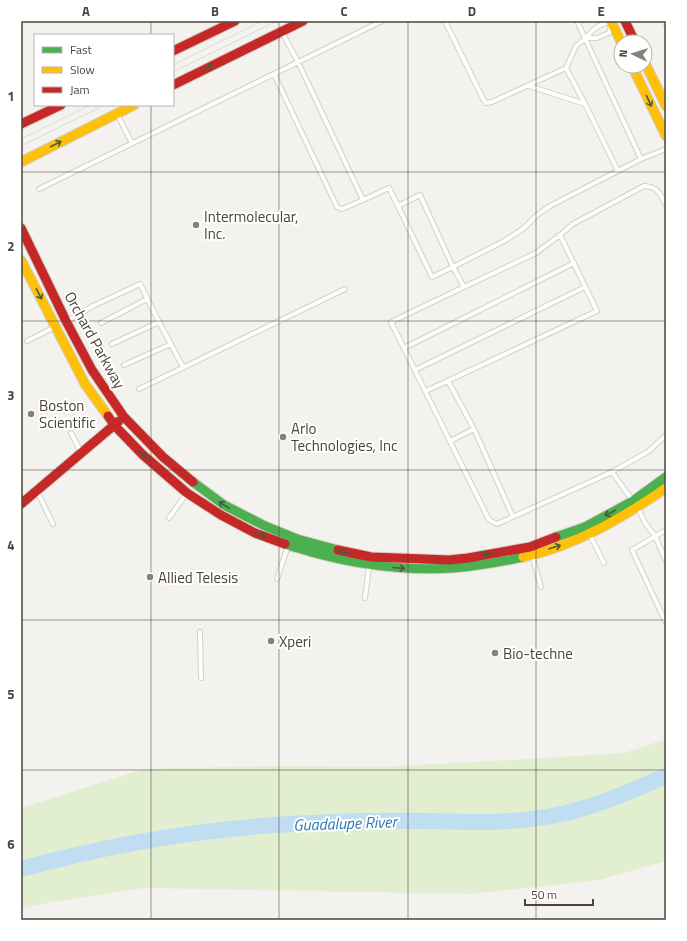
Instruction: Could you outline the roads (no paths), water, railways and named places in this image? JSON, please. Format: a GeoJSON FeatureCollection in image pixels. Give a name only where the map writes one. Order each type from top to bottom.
{"type":"FeatureCollection","features":[{"type":"Feature","properties":{"kind":"main road"},"geometry":{"type":"LineString","coordinates":[[201,38],[215,21]]}},
{"type":"Feature","properties":{"kind":"main road"},"geometry":{"type":"LineString","coordinates":[[174,51],[235,21]]}},
{"type":"Feature","properties":{"kind":"main road"},"geometry":{"type":"LineString","coordinates":[[174,85],[303,21]]}},
{"type":"Feature","properties":{"kind":"main road"},"geometry":{"type":"LineString","coordinates":[[612,21],[618,34]]}},
{"type":"Feature","properties":{"kind":"main road"},"geometry":{"type":"LineString","coordinates":[[625,21],[631,34]]}},
{"type":"Feature","properties":{"kind":"main road"},"geometry":{"type":"LineString","coordinates":[[636,74],[666,136]]}},
{"type":"Feature","properties":{"kind":"main road"},"geometry":{"type":"LineString","coordinates":[[650,74],[666,106]]}},
{"type":"Feature","properties":{"kind":"main road"},"geometry":{"type":"LineString","coordinates":[[21,124],[59,106]]}},
{"type":"Feature","properties":{"kind":"main road"},"geometry":{"type":"LineString","coordinates":[[21,162],[132,106]]}},
{"type":"Feature","properties":{"kind":"main road","name":"Orchard Parkway"},"geometry":{"type":"LineString","coordinates":[[21,228],[66,321],[92,370],[124,417],[163,457],[194,484],[224,505],[265,526],[297,539],[370,561],[411,569],[454,568],[493,563],[531,551],[635,504],[666,488]]}},
{"type":"Feature","properties":{"kind":"main road"},"geometry":{"type":"LineString","coordinates":[[21,260],[34,255]]}},
{"type":"Feature","properties":{"kind":"main road","name":"Orchard Parkway"},"geometry":{"type":"LineString","coordinates":[[21,260],[85,384],[115,426],[143,455],[187,493],[221,515],[255,533],[288,545],[337,559],[370,561]]}},
{"type":"Feature","properties":{"kind":"main road"},"geometry":{"type":"LineString","coordinates":[[56,327],[66,321]]}},
{"type":"Feature","properties":{"kind":"main road"},"geometry":{"type":"LineString","coordinates":[[21,504],[124,417]]}},
{"type":"Feature","properties":{"kind":"main road","name":"Orchard Parkway"},"geometry":{"type":"LineString","coordinates":[[531,551],[561,546],[589,534],[635,504],[666,477]]}},
{"type":"Feature","properties":{"kind":"main road"},"geometry":{"type":"LineString","coordinates":[[187,493],[194,484]]}},
{"type":"Feature","properties":{"kind":"main road"},"geometry":{"type":"LineString","coordinates":[[288,545],[297,539]]}},
{"type":"Feature","properties":{"kind":"lane"},"geometry":{"type":"LineString","coordinates":[[39,189],[382,21]]}},
{"type":"Feature","properties":{"kind":"lane"},"geometry":{"type":"LineString","coordinates":[[445,21],[486,103],[492,102],[566,68],[576,46],[586,38],[594,28],[612,21],[609,33],[597,38],[586,38]]}},
{"type":"Feature","properties":{"kind":"lane"},"geometry":{"type":"LineString","coordinates":[[578,21],[641,158]]}},
{"type":"Feature","properties":{"kind":"lane"},"geometry":{"type":"LineString","coordinates":[[664,21],[666,25]]}},
{"type":"Feature","properties":{"kind":"lane"},"geometry":{"type":"LineString","coordinates":[[282,31],[363,200]]}},
{"type":"Feature","properties":{"kind":"lane"},"geometry":{"type":"LineString","coordinates":[[566,68],[618,171]]}},
{"type":"Feature","properties":{"kind":"lane"},"geometry":{"type":"LineString","coordinates":[[274,74],[337,207],[342,209],[389,188],[432,277],[506,240],[524,228],[537,215],[550,206],[641,158],[666,149]]}},
{"type":"Feature","properties":{"kind":"lane"},"geometry":{"type":"LineString","coordinates":[[528,86],[585,104]]}},
{"type":"Feature","properties":{"kind":"lane"},"geometry":{"type":"LineString","coordinates":[[116,114],[132,143]]}},
{"type":"Feature","properties":{"kind":"lane"},"geometry":{"type":"LineString","coordinates":[[666,206],[659,192],[651,187],[644,186],[573,224],[536,253],[391,322],[489,520],[496,524],[612,472],[649,451],[666,435]]}},
{"type":"Feature","properties":{"kind":"lane"},"geometry":{"type":"LineString","coordinates":[[398,206],[420,195],[464,287]]}},
{"type":"Feature","properties":{"kind":"lane"},"geometry":{"type":"LineString","coordinates":[[426,391],[597,311],[560,235]]}},
{"type":"Feature","properties":{"kind":"lane"},"geometry":{"type":"LineString","coordinates":[[404,348],[574,263]]}},
{"type":"Feature","properties":{"kind":"lane"},"geometry":{"type":"LineString","coordinates":[[66,321],[93,306],[140,284],[183,367]]}},
{"type":"Feature","properties":{"kind":"lane"},"geometry":{"type":"LineString","coordinates":[[415,370],[586,287]]}},
{"type":"Feature","properties":{"kind":"lane"},"geometry":{"type":"LineString","coordinates":[[139,389],[345,290]]}},
{"type":"Feature","properties":{"kind":"lane"},"geometry":{"type":"LineString","coordinates":[[101,322],[148,299]]}},
{"type":"Feature","properties":{"kind":"lane"},"geometry":{"type":"LineString","coordinates":[[112,344],[159,322]]}},
{"type":"Feature","properties":{"kind":"lane"},"geometry":{"type":"LineString","coordinates":[[27,341],[56,327]]}},
{"type":"Feature","properties":{"kind":"lane"},"geometry":{"type":"LineString","coordinates":[[124,365],[171,344]]}},
{"type":"Feature","properties":{"kind":"lane"},"geometry":{"type":"LineString","coordinates":[[448,381],[474,429],[513,517]]}},
{"type":"Feature","properties":{"kind":"lane"},"geometry":{"type":"LineString","coordinates":[[450,441],[474,429]]}},
{"type":"Feature","properties":{"kind":"lane"},"geometry":{"type":"LineString","coordinates":[[71,433],[82,453]]}},
{"type":"Feature","properties":{"kind":"lane"},"geometry":{"type":"LineString","coordinates":[[612,472],[635,504],[645,523],[655,536],[666,561]]}},
{"type":"Feature","properties":{"kind":"lane"},"geometry":{"type":"LineString","coordinates":[[37,490],[53,524]]}},
{"type":"Feature","properties":{"kind":"lane"},"geometry":{"type":"LineString","coordinates":[[169,518],[187,493]]}},
{"type":"Feature","properties":{"kind":"lane"},"geometry":{"type":"LineString","coordinates":[[666,530],[632,550],[666,623]]}},
{"type":"Feature","properties":{"kind":"lane"},"geometry":{"type":"LineString","coordinates":[[589,534],[604,563]]}},
{"type":"Feature","properties":{"kind":"lane"},"geometry":{"type":"LineString","coordinates":[[277,578],[288,545]]}},
{"type":"Feature","properties":{"kind":"lane"},"geometry":{"type":"LineString","coordinates":[[531,551],[541,587]]}},
{"type":"Feature","properties":{"kind":"lane"},"geometry":{"type":"LineString","coordinates":[[365,598],[370,561]]}},
{"type":"Feature","properties":{"kind":"lane"},"geometry":{"type":"LineString","coordinates":[[200,632],[202,678]]}},
{"type":"Feature","properties":{"kind":"waterway","name":"Guadalupe River"},"geometry":{"type":"LineString","coordinates":[[21,869],[92,851],[128,844],[201,832],[237,828],[354,821],[489,822],[536,819],[581,809],[624,794],[666,776]]}},
{"type":"Feature","properties":{"kind":"tram line"},"geometry":{"type":"LineString","coordinates":[[174,65],[262,21]]}},
{"type":"Feature","properties":{"kind":"tram line"},"geometry":{"type":"LineString","coordinates":[[174,72],[277,21]]}},
{"type":"Feature","properties":{"kind":"tram line"},"geometry":{"type":"LineString","coordinates":[[21,139],[88,106]]}},
{"type":"Feature","properties":{"kind":"tram line"},"geometry":{"type":"LineString","coordinates":[[21,146],[103,106]]}},
{"type":"Feature","properties":{"kind":"place","name":"Intermolecular, Inc."},"geometry":{"type":"Point","coordinates":[196,225]}},
{"type":"Feature","properties":{"kind":"place","name":"Boston Scientific"},"geometry":{"type":"Point","coordinates":[31,414]}},
{"type":"Feature","properties":{"kind":"place","name":"Arlo Technologies, Inc"},"geometry":{"type":"Point","coordinates":[283,437]}},
{"type":"Feature","properties":{"kind":"place","name":"Allied Telesis"},"geometry":{"type":"Point","coordinates":[150,577]}},
{"type":"Feature","properties":{"kind":"place","name":"Xperi"},"geometry":{"type":"Point","coordinates":[271,641]}},
{"type":"Feature","properties":{"kind":"place","name":"Bio-techne"},"geometry":{"type":"Point","coordinates":[495,653]}}]}
